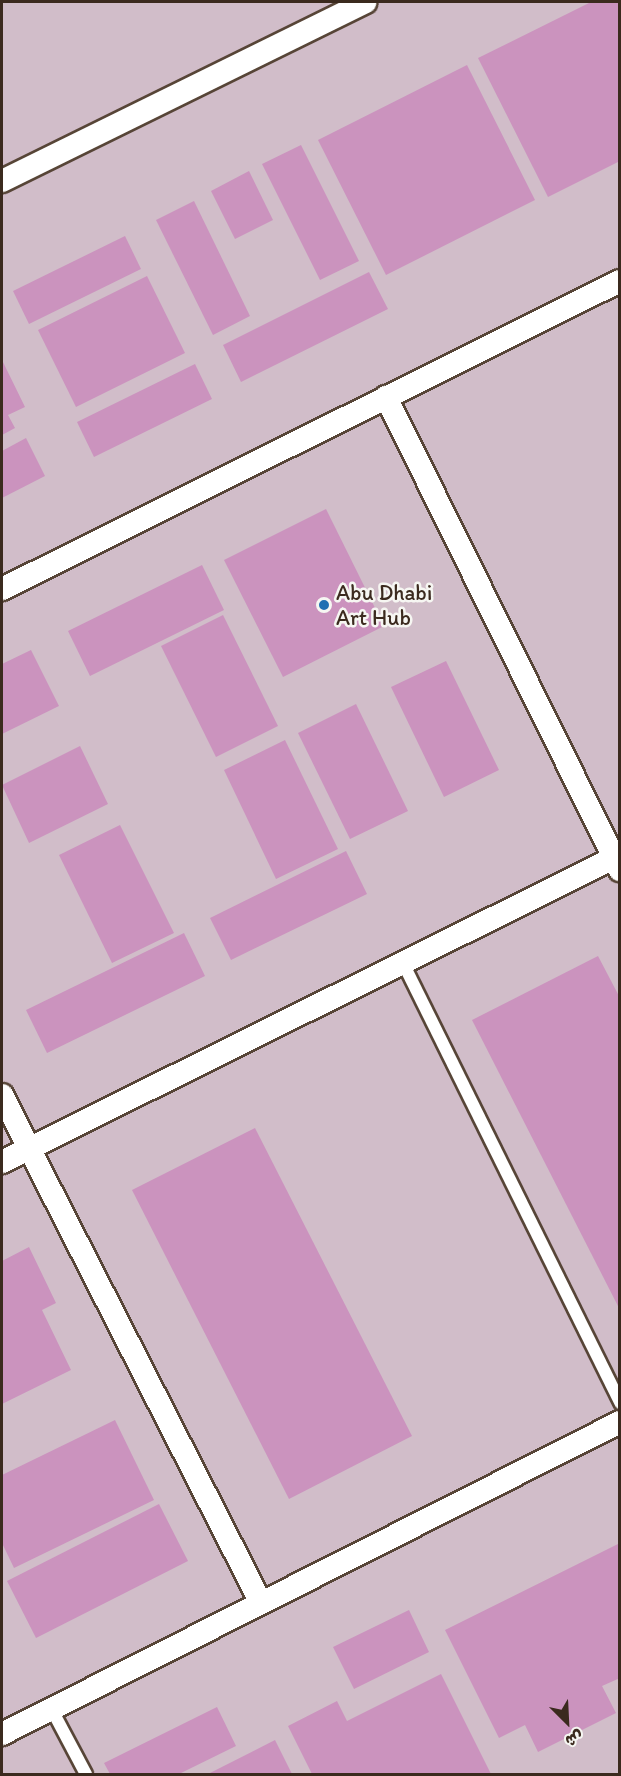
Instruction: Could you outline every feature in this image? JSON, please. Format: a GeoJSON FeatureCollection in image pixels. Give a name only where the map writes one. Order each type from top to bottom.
{"type":"FeatureCollection","features":[{"type":"Feature","properties":{"kind":"street"},"geometry":{"type":"LineString","coordinates":[[2,181],[365,2]]}},
{"type":"Feature","properties":{"kind":"street"},"geometry":{"type":"LineString","coordinates":[[2,589],[620,281]]}},
{"type":"Feature","properties":{"kind":"street"},"geometry":{"type":"LineString","coordinates":[[2,1162],[403,963],[618,861],[387,397]]}},
{"type":"Feature","properties":{"kind":"street"},"geometry":{"type":"LineString","coordinates":[[2,1095],[27,1150],[260,1601]]}},
{"type":"Feature","properties":{"kind":"street"},"geometry":{"type":"LineString","coordinates":[[2,1734],[260,1601],[620,1422]]}},
{"type":"Feature","properties":{"kind":"lane"},"geometry":{"type":"LineString","coordinates":[[403,963],[620,1403]]}},
{"type":"Feature","properties":{"kind":"lane"},"geometry":{"type":"LineString","coordinates":[[51,1708],[86,1774]]}},
{"type":"Feature","properties":{"kind":"shaded area"},"geometry":{"type":"Polygon","coordinates":[[[2,2],[619,2],[619,1774],[2,1774],[2,2]]]}},
{"type":"Feature","properties":{"kind":"building"},"geometry":{"type":"Polygon","coordinates":[[[591,2],[620,2],[620,161],[548,197],[478,58],[591,2]]]}},
{"type":"Feature","properties":{"kind":"building"},"geometry":{"type":"Polygon","coordinates":[[[467,65],[535,200],[386,275],[318,140],[467,65]]]}},
{"type":"Feature","properties":{"kind":"building"},"geometry":{"type":"Polygon","coordinates":[[[301,145],[359,261],[320,280],[262,164],[301,145]]]}},
{"type":"Feature","properties":{"kind":"building"},"geometry":{"type":"Polygon","coordinates":[[[249,171],[273,220],[235,239],[211,191],[249,171]]]}},
{"type":"Feature","properties":{"kind":"building"},"geometry":{"type":"Polygon","coordinates":[[[194,201],[250,316],[213,335],[156,220],[194,201]]]}},
{"type":"Feature","properties":{"kind":"building"},"geometry":{"type":"Polygon","coordinates":[[[125,236],[141,269],[29,324],[13,291],[125,236]]]}},
{"type":"Feature","properties":{"kind":"building"},"geometry":{"type":"Polygon","coordinates":[[[369,272],[388,309],[241,382],[223,345],[369,272]]]}},
{"type":"Feature","properties":{"kind":"building"},"geometry":{"type":"Polygon","coordinates":[[[147,276],[185,353],[76,407],[38,330],[147,276]]]}},
{"type":"Feature","properties":{"kind":"building"},"geometry":{"type":"Polygon","coordinates":[[[2,360],[25,407],[8,415],[15,428],[2,435],[2,360]]]}},
{"type":"Feature","properties":{"kind":"building"},"geometry":{"type":"Polygon","coordinates":[[[195,364],[212,399],[94,457],[77,422],[195,364]]]}},
{"type":"Feature","properties":{"kind":"building"},"geometry":{"type":"Polygon","coordinates":[[[26,438],[45,476],[2,498],[2,451],[26,438]]]}},
{"type":"Feature","properties":{"kind":"building"},"geometry":{"type":"Polygon","coordinates":[[[326,509],[384,626],[283,677],[224,560],[326,509]]]}},
{"type":"Feature","properties":{"kind":"building"},"geometry":{"type":"Polygon","coordinates":[[[202,565],[224,610],[90,676],[68,631],[202,565]]]}},
{"type":"Feature","properties":{"kind":"building"},"geometry":{"type":"Polygon","coordinates":[[[223,615],[278,726],[216,757],[161,646],[223,615]]]}},
{"type":"Feature","properties":{"kind":"building"},"geometry":{"type":"Polygon","coordinates":[[[31,650],[59,706],[2,734],[2,664],[31,650]]]}},
{"type":"Feature","properties":{"kind":"building"},"geometry":{"type":"Polygon","coordinates":[[[446,661],[499,770],[444,797],[391,687],[446,661]]]}},
{"type":"Feature","properties":{"kind":"building"},"geometry":{"type":"Polygon","coordinates":[[[356,704],[408,811],[350,839],[298,733],[356,704]]]}},
{"type":"Feature","properties":{"kind":"building"},"geometry":{"type":"Polygon","coordinates":[[[285,740],[338,849],[276,879],[224,770],[285,740]]]}},
{"type":"Feature","properties":{"kind":"building"},"geometry":{"type":"Polygon","coordinates":[[[80,746],[108,804],[29,843],[2,785],[80,746]]]}},
{"type":"Feature","properties":{"kind":"building"},"geometry":{"type":"Polygon","coordinates":[[[120,825],[174,933],[112,963],[59,855],[120,825]]]}},
{"type":"Feature","properties":{"kind":"building"},"geometry":{"type":"Polygon","coordinates":[[[346,851],[367,894],[231,960],[210,918],[346,851]]]}},
{"type":"Feature","properties":{"kind":"building"},"geometry":{"type":"Polygon","coordinates":[[[184,933],[205,976],[47,1053],[26,1010],[184,933]]]}},
{"type":"Feature","properties":{"kind":"building"},"geometry":{"type":"Polygon","coordinates":[[[598,956],[620,998],[620,1310],[472,1020],[598,956]]]}},
{"type":"Feature","properties":{"kind":"building"},"geometry":{"type":"Polygon","coordinates":[[[255,1128],[412,1436],[289,1499],[132,1190],[255,1128]]]}},
{"type":"Feature","properties":{"kind":"building"},"geometry":{"type":"Polygon","coordinates":[[[29,1247],[56,1303],[42,1310],[71,1370],[2,1404],[2,1261],[29,1247]]]}},
{"type":"Feature","properties":{"kind":"building"},"geometry":{"type":"Polygon","coordinates":[[[115,1420],[154,1500],[14,1568],[2,1543],[2,1475],[115,1420]]]}},
{"type":"Feature","properties":{"kind":"building"},"geometry":{"type":"Polygon","coordinates":[[[159,1504],[188,1561],[36,1638],[7,1581],[159,1504]]]}},
{"type":"Feature","properties":{"kind":"building"},"geometry":{"type":"Polygon","coordinates":[[[620,1543],[620,1678],[602,1686],[616,1713],[538,1752],[525,1725],[499,1738],[445,1630],[620,1543]]]}},
{"type":"Feature","properties":{"kind":"building"},"geometry":{"type":"Polygon","coordinates":[[[409,1610],[429,1652],[354,1689],[333,1647],[409,1610]]]}},
{"type":"Feature","properties":{"kind":"building"},"geometry":{"type":"Polygon","coordinates":[[[441,1674],[491,1774],[312,1774],[288,1726],[337,1701],[347,1721],[441,1674]]]}},
{"type":"Feature","properties":{"kind":"building"},"geometry":{"type":"Polygon","coordinates":[[[217,1707],[236,1746],[179,1774],[110,1774],[104,1763],[217,1707]]]}},
{"type":"Feature","properties":{"kind":"building"},"geometry":{"type":"Polygon","coordinates":[[[275,1740],[292,1774],[208,1774],[275,1740]]]}},
{"type":"Feature","properties":{"kind":"place","name":"Abu Dhabi Art Hub"},"geometry":{"type":"Point","coordinates":[324,605]}}]}
